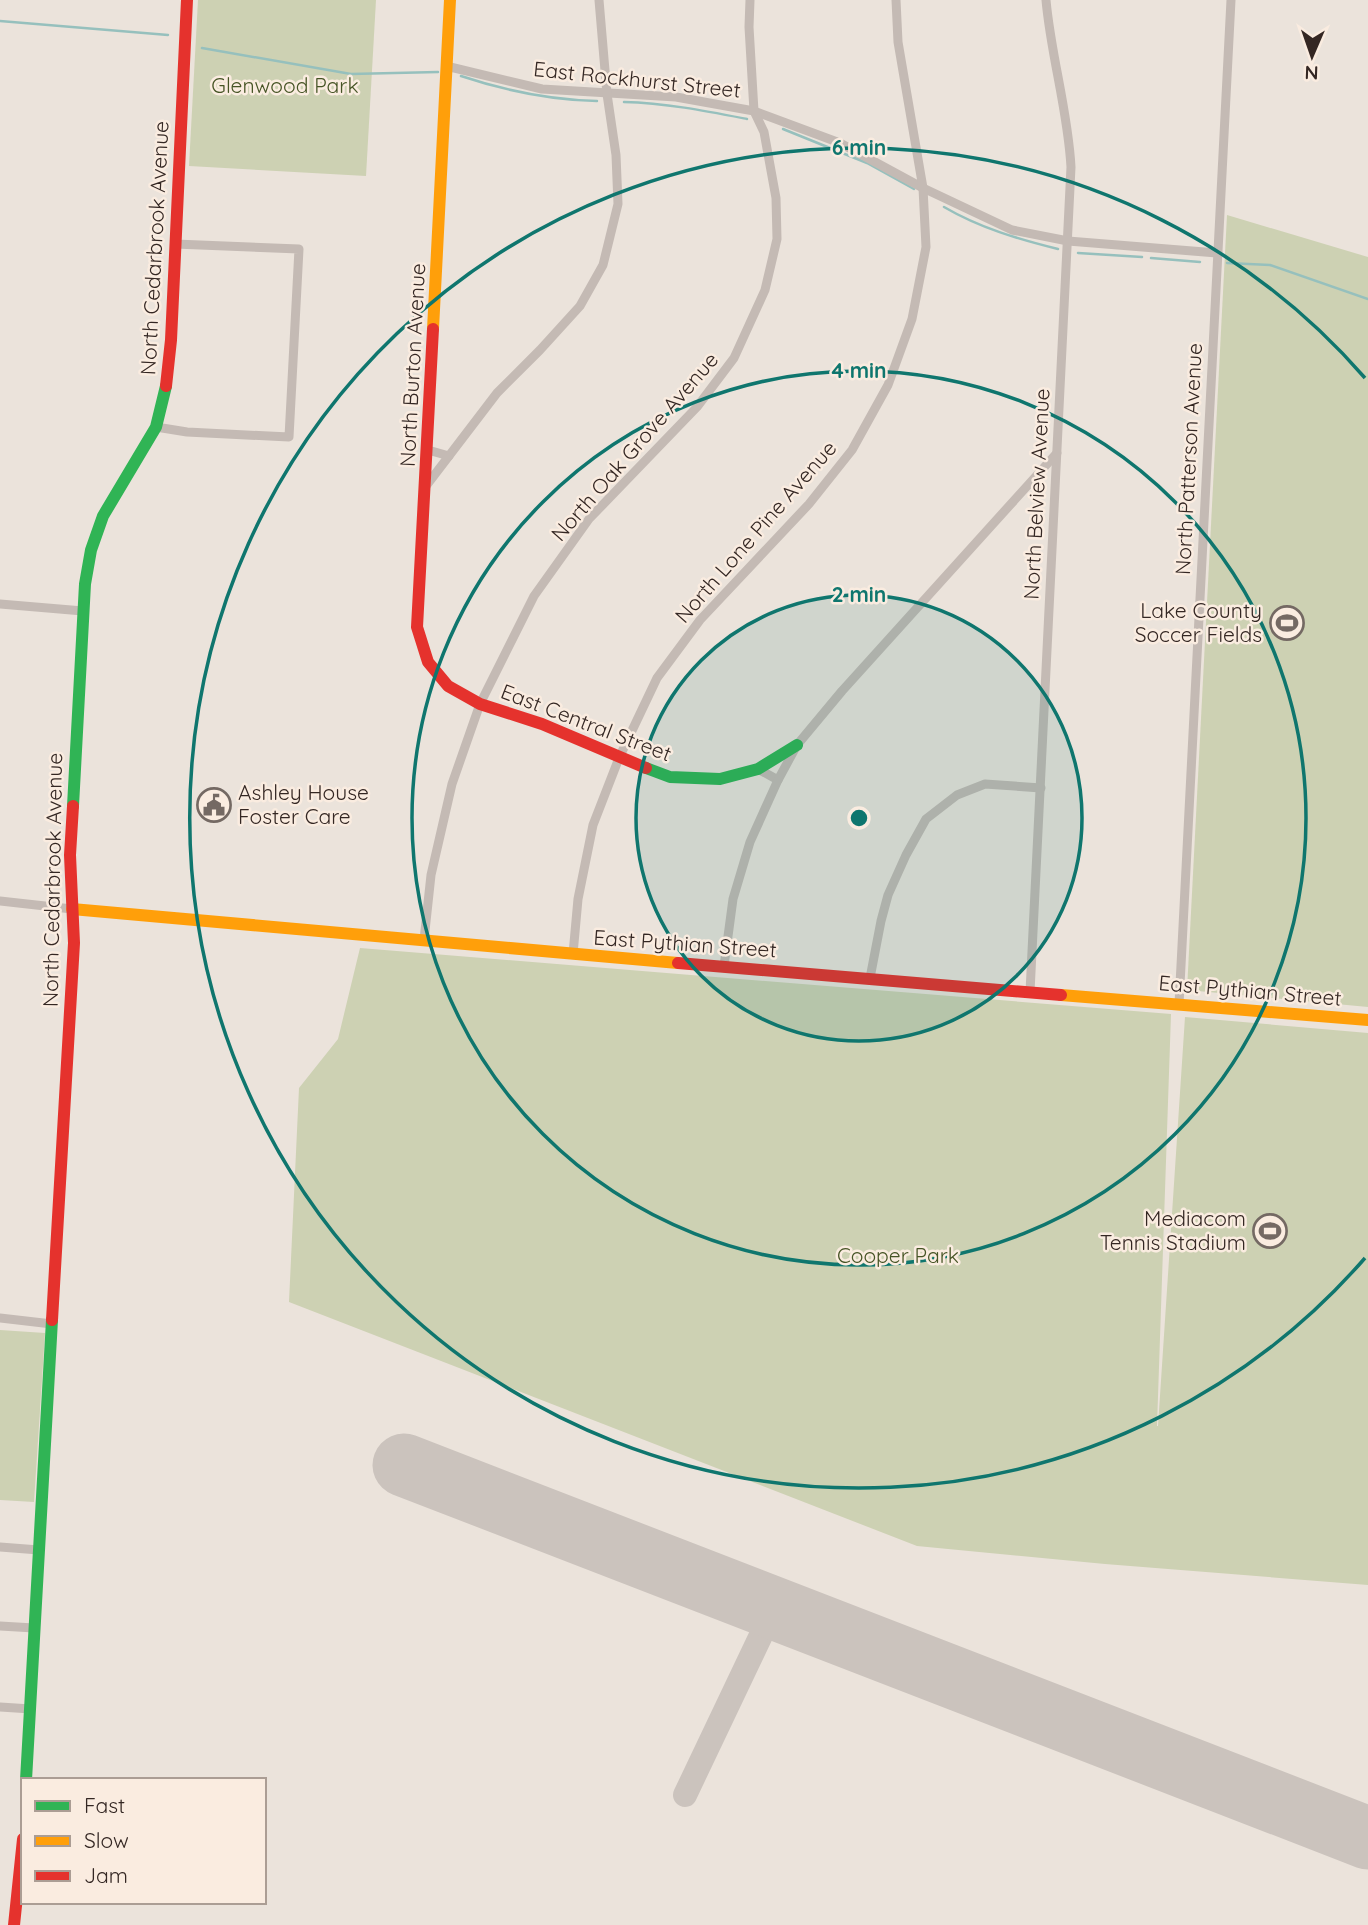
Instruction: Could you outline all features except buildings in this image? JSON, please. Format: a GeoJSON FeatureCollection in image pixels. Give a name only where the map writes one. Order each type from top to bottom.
{"type":"FeatureCollection","features":[{"type":"Feature","properties":{"kind":"street","name":"North Cedarbrook Avenue"},"geometry":{"type":"LineString","coordinates":[[26,1778],[74,943],[70,855],[83,611],[87,568],[96,533],[103,516],[156,427],[170,363],[187,0]]}},
{"type":"Feature","properties":{"kind":"street","name":"North Burton Avenue"},"geometry":{"type":"LineString","coordinates":[[450,0],[418,627],[428,662],[448,686],[480,704]]}},
{"type":"Feature","properties":{"kind":"street"},"geometry":{"type":"LineString","coordinates":[[426,486],[498,393],[580,306],[603,265],[618,204],[616,155],[607,94],[599,0]]}},
{"type":"Feature","properties":{"kind":"street","name":"North Oak Grove Avenue"},"geometry":{"type":"LineString","coordinates":[[424,940],[431,875],[452,784],[480,704],[534,596],[589,519],[697,407],[734,358],[765,290],[776,239],[776,198],[764,132],[754,111],[750,0]]}},
{"type":"Feature","properties":{"kind":"street","name":"North Lone Pine Avenue"},"geometry":{"type":"LineString","coordinates":[[573,954],[578,899],[593,825],[619,758],[657,678],[700,620],[809,504],[852,450],[888,385],[912,318],[926,247],[923,188],[898,42],[896,0]]}},
{"type":"Feature","properties":{"kind":"street","name":"North Belview Avenue"},"geometry":{"type":"LineString","coordinates":[[1030,992],[1071,167],[1070,142],[1046,0]]}},
{"type":"Feature","properties":{"kind":"street","name":"North Patterson Avenue"},"geometry":{"type":"LineString","coordinates":[[1178,1004],[1231,0]]}},
{"type":"Feature","properties":{"kind":"street","name":"East Rockhurst Street"},"geometry":{"type":"LineString","coordinates":[[446,66],[542,89],[676,97],[754,111],[839,143],[923,188],[1012,230],[1068,242],[1217,253]]}},
{"type":"Feature","properties":{"kind":"street"},"geometry":{"type":"LineString","coordinates":[[156,427],[187,432],[289,437],[299,249],[175,244]]}},
{"type":"Feature","properties":{"kind":"street"},"geometry":{"type":"LineString","coordinates":[[428,450],[449,456]]}},
{"type":"Feature","properties":{"kind":"street"},"geometry":{"type":"LineString","coordinates":[[724,966],[733,899],[750,842],[797,745],[851,681],[1057,453]]}},
{"type":"Feature","properties":{"kind":"street"},"geometry":{"type":"LineString","coordinates":[[0,604],[83,611]]}},
{"type":"Feature","properties":{"kind":"street","name":"East Central Street"},"geometry":{"type":"LineString","coordinates":[[480,704],[542,724],[670,777],[720,779],[758,769],[797,745]]}},
{"type":"Feature","properties":{"kind":"street"},"geometry":{"type":"LineString","coordinates":[[758,769],[778,780]]}},
{"type":"Feature","properties":{"kind":"street"},"geometry":{"type":"LineString","coordinates":[[870,978],[888,895],[926,819],[957,795],[985,784],[1041,788]]}},
{"type":"Feature","properties":{"kind":"street","name":"East Pythian Street"},"geometry":{"type":"LineString","coordinates":[[0,901],[573,954],[1368,1020]]}},
{"type":"Feature","properties":{"kind":"street"},"geometry":{"type":"LineString","coordinates":[[0,1318],[52,1324]]}},
{"type":"Feature","properties":{"kind":"street"},"geometry":{"type":"LineString","coordinates":[[0,1547],[39,1550]]}},
{"type":"Feature","properties":{"kind":"street"},"geometry":{"type":"LineString","coordinates":[[0,1626],[34,1628]]}},
{"type":"Feature","properties":{"kind":"street"},"geometry":{"type":"LineString","coordinates":[[0,1707],[31,1709]]}},
{"type":"Feature","properties":{"kind":"street"},"geometry":{"type":"LineString","coordinates":[[14,1925],[21,1858]]}},
{"type":"Feature","properties":{"kind":"green space","name":"Glenwood Park"},"geometry":{"type":"Polygon","coordinates":[[[198,0],[376,0],[366,176],[189,166],[198,0]]]}},
{"type":"Feature","properties":{"kind":"green space","name":"Lake County Soccer Fields"},"geometry":{"type":"Polygon","coordinates":[[[1227,215],[1368,257],[1368,1007],[1187,990],[1227,215]]]}},
{"type":"Feature","properties":{"kind":"green space","name":"Cooper Park"},"geometry":{"type":"Polygon","coordinates":[[[360,948],[1171,1014],[1157,1426],[1185,1017],[1368,1033],[1368,1585],[917,1546],[289,1302],[299,1088],[338,1039],[360,948]]]}},
{"type":"Feature","properties":{"kind":"green space"},"geometry":{"type":"Polygon","coordinates":[[[0,1330],[45,1333],[34,1502],[0,1500],[0,1330]]]}},
{"type":"Feature","properties":{"kind":"waterway"},"geometry":{"type":"LineString","coordinates":[[0,21],[168,35]]}},
{"type":"Feature","properties":{"kind":"waterway"},"geometry":{"type":"LineString","coordinates":[[202,48],[351,74],[438,72]]}},
{"type":"Feature","properties":{"kind":"waterway"},"geometry":{"type":"LineString","coordinates":[[461,76],[528,94],[597,101]]}},
{"type":"Feature","properties":{"kind":"waterway"},"geometry":{"type":"LineString","coordinates":[[624,102],[701,110],[747,119]]}},
{"type":"Feature","properties":{"kind":"waterway"},"geometry":{"type":"LineString","coordinates":[[783,129],[867,163],[914,189]]}},
{"type":"Feature","properties":{"kind":"waterway"},"geometry":{"type":"LineString","coordinates":[[944,207],[1000,232],[1058,249]]}},
{"type":"Feature","properties":{"kind":"waterway"},"geometry":{"type":"LineString","coordinates":[[1078,253],[1142,257]]}},
{"type":"Feature","properties":{"kind":"waterway"},"geometry":{"type":"LineString","coordinates":[[1151,258],[1200,262]]}},
{"type":"Feature","properties":{"kind":"waterway"},"geometry":{"type":"LineString","coordinates":[[1227,263],[1270,265],[1368,299]]}},
{"type":"Feature","properties":{"kind":"taxiway"},"geometry":{"type":"LineString","coordinates":[[685,1795],[774,1608]]}},
{"type":"Feature","properties":{"kind":"runway"},"geometry":{"type":"LineString","coordinates":[[404,1465],[1368,1838]]}},
{"type":"Feature","properties":{"kind":"traffic: fast"},"geometry":{"type":"LineString","coordinates":[[73,806],[85,584],[91,550],[103,516],[156,427],[166,386]]}},
{"type":"Feature","properties":{"kind":"traffic: fast"},"geometry":{"type":"LineString","coordinates":[[646,768],[670,777],[720,779],[758,769],[797,745]]}},
{"type":"Feature","properties":{"kind":"traffic: fast"},"geometry":{"type":"LineString","coordinates":[[26,1778],[52,1320]]}},
{"type":"Feature","properties":{"kind":"traffic: slow"},"geometry":{"type":"LineString","coordinates":[[433,329],[450,0]]}},
{"type":"Feature","properties":{"kind":"traffic: slow"},"geometry":{"type":"LineString","coordinates":[[72,909],[678,963]]}},
{"type":"Feature","properties":{"kind":"traffic: slow"},"geometry":{"type":"LineString","coordinates":[[1061,995],[1368,1020]]}},
{"type":"Feature","properties":{"kind":"traffic: jam"},"geometry":{"type":"LineString","coordinates":[[166,386],[171,340],[187,0]]}},
{"type":"Feature","properties":{"kind":"traffic: jam"},"geometry":{"type":"LineString","coordinates":[[433,329],[417,627],[428,662],[448,686],[480,704],[542,724],[646,768]]}},
{"type":"Feature","properties":{"kind":"traffic: jam"},"geometry":{"type":"LineString","coordinates":[[52,1320],[74,943],[70,855],[73,806]]}},
{"type":"Feature","properties":{"kind":"traffic: jam"},"geometry":{"type":"LineString","coordinates":[[678,963],[1061,995]]}},
{"type":"Feature","properties":{"kind":"traffic: jam"},"geometry":{"type":"LineString","coordinates":[[14,1925],[21,1858]]}},
{"type":"Feature","properties":{"kind":"place","name":"Lake County Soccer Fields"},"geometry":{"type":"Point","coordinates":[1287,623]}},
{"type":"Feature","properties":{"kind":"place","name":"Ashley House Foster Care"},"geometry":{"type":"Point","coordinates":[214,805]}},
{"type":"Feature","properties":{"kind":"place","name":"Mediacom Tennis Stadium"},"geometry":{"type":"Point","coordinates":[1270,1231]}}]}
